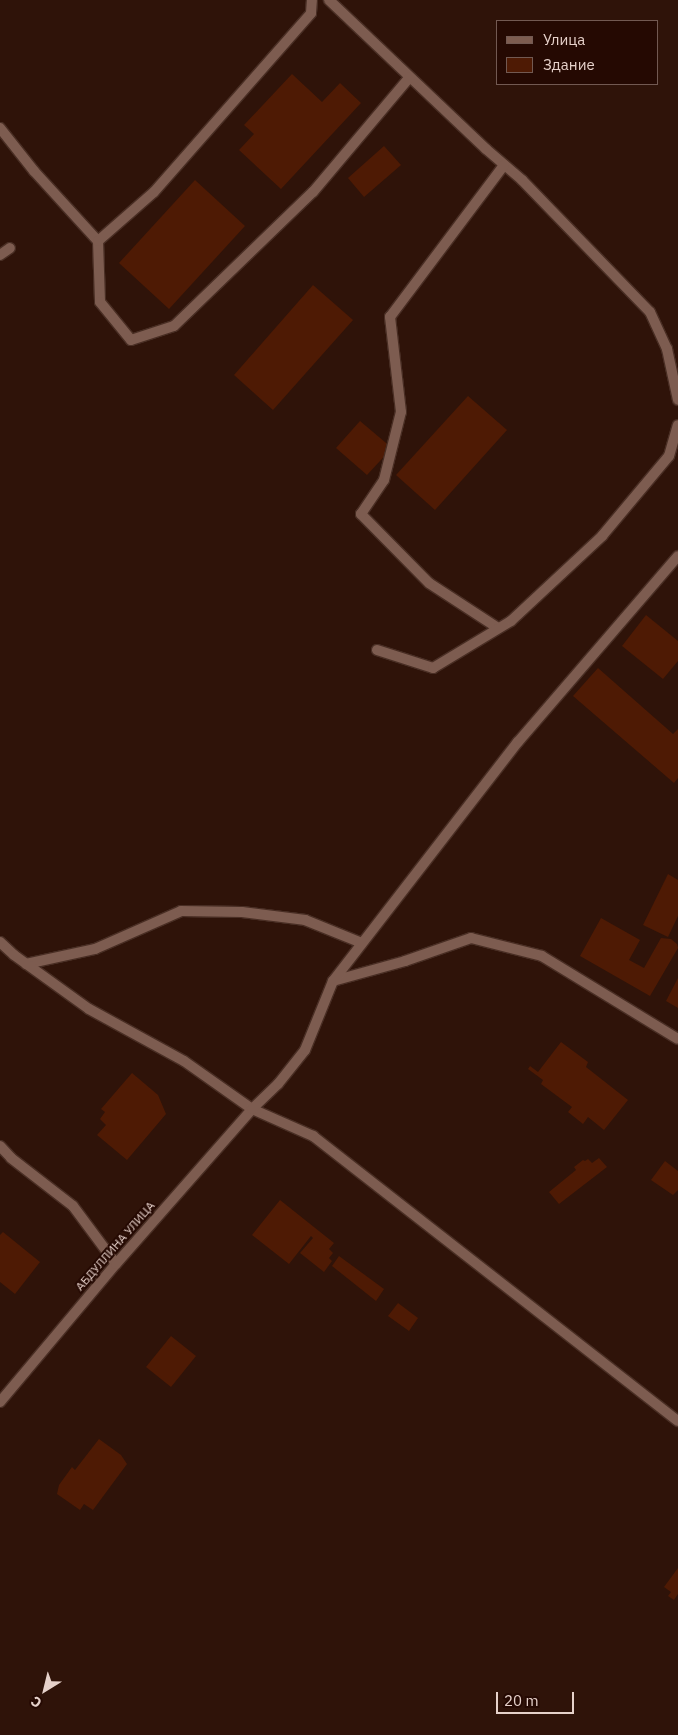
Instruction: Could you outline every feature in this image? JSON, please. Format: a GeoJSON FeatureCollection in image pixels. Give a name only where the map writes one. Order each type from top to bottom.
{"type":"FeatureCollection","features":[{"type":"Feature","properties":{"kind":"street"},"geometry":{"type":"LineString","coordinates":[[98,241],[154,192],[311,13],[312,0]]}},
{"type":"Feature","properties":{"kind":"street"},"geometry":{"type":"LineString","coordinates":[[329,0],[522,180],[650,312],[667,349],[678,400]]}},
{"type":"Feature","properties":{"kind":"street"},"geometry":{"type":"LineString","coordinates":[[0,128],[34,171],[98,241],[100,302],[131,340],[174,326],[313,192],[410,76]]}},
{"type":"Feature","properties":{"kind":"street"},"geometry":{"type":"LineString","coordinates":[[498,628],[429,583],[361,514],[384,480],[401,412],[390,317],[504,165]]}},
{"type":"Feature","properties":{"kind":"street"},"geometry":{"type":"LineString","coordinates":[[0,255],[10,248]]}},
{"type":"Feature","properties":{"kind":"street"},"geometry":{"type":"LineString","coordinates":[[377,650],[434,668],[511,621],[602,536],[669,456],[678,425]]}},
{"type":"Feature","properties":{"kind":"street","name":"АБДУЛЛИНА УЛИЦА"},"geometry":{"type":"LineString","coordinates":[[0,1402],[116,1264],[252,1109],[278,1084],[304,1050],[333,981],[518,742],[678,556]]}},
{"type":"Feature","properties":{"kind":"street"},"geometry":{"type":"LineString","coordinates":[[26,964],[94,949],[181,911],[242,912],[305,920],[362,943]]}},
{"type":"Feature","properties":{"kind":"street"},"geometry":{"type":"LineString","coordinates":[[333,981],[405,961],[471,938],[542,956],[678,1039]]}},
{"type":"Feature","properties":{"kind":"street"},"geometry":{"type":"LineString","coordinates":[[0,942],[26,964],[90,1009],[184,1061],[252,1109],[313,1136],[678,1420]]}},
{"type":"Feature","properties":{"kind":"street"},"geometry":{"type":"LineString","coordinates":[[0,1146],[11,1158],[73,1206],[116,1264]]}},
{"type":"Feature","properties":{"kind":"building"},"geometry":{"type":"Polygon","coordinates":[[[292,74],[322,102],[340,83],[361,103],[281,189],[239,150],[254,134],[244,125],[292,74]]]}},
{"type":"Feature","properties":{"kind":"building"},"geometry":{"type":"Polygon","coordinates":[[[384,146],[401,165],[364,197],[348,178],[384,146]]]}},
{"type":"Feature","properties":{"kind":"building"},"geometry":{"type":"Polygon","coordinates":[[[195,180],[245,226],[169,309],[119,263],[195,180]]]}},
{"type":"Feature","properties":{"kind":"building"},"geometry":{"type":"Polygon","coordinates":[[[313,285],[353,320],[273,410],[234,375],[313,285]]]}},
{"type":"Feature","properties":{"kind":"building"},"geometry":{"type":"Polygon","coordinates":[[[468,396],[507,430],[435,510],[396,475],[468,396]]]}},
{"type":"Feature","properties":{"kind":"building"},"geometry":{"type":"Polygon","coordinates":[[[360,421],[392,448],[367,475],[336,448],[360,421]]]}},
{"type":"Feature","properties":{"kind":"building"},"geometry":{"type":"Polygon","coordinates":[[[646,615],[678,641],[678,661],[663,679],[622,646],[646,615]]]}},
{"type":"Feature","properties":{"kind":"building"},"geometry":{"type":"Polygon","coordinates":[[[598,668],[673,734],[678,729],[678,778],[674,783],[573,696],[598,668]]]}},
{"type":"Feature","properties":{"kind":"building"},"geometry":{"type":"Polygon","coordinates":[[[668,874],[678,880],[678,916],[668,937],[643,925],[668,874]]]}},
{"type":"Feature","properties":{"kind":"building"},"geometry":{"type":"Polygon","coordinates":[[[601,918],[640,940],[629,960],[644,968],[661,938],[671,939],[677,944],[678,948],[650,996],[580,956],[601,918]]]}},
{"type":"Feature","properties":{"kind":"building"},"geometry":{"type":"Polygon","coordinates":[[[678,978],[678,1008],[666,1001],[678,978]]]}},
{"type":"Feature","properties":{"kind":"building"},"geometry":{"type":"Polygon","coordinates":[[[561,1042],[588,1062],[586,1067],[628,1100],[604,1130],[588,1117],[583,1124],[568,1112],[572,1107],[541,1084],[543,1080],[528,1069],[530,1066],[538,1072],[561,1042]]]}},
{"type":"Feature","properties":{"kind":"building"},"geometry":{"type":"Polygon","coordinates":[[[132,1073],[158,1095],[166,1114],[127,1160],[97,1135],[106,1125],[100,1119],[105,1112],[101,1109],[132,1073]]]}},
{"type":"Feature","properties":{"kind":"building"},"geometry":{"type":"Polygon","coordinates":[[[599,1158],[607,1167],[559,1204],[549,1192],[576,1170],[574,1167],[583,1160],[588,1159],[592,1163],[599,1158]]]}},
{"type":"Feature","properties":{"kind":"building"},"geometry":{"type":"Polygon","coordinates":[[[665,1161],[678,1171],[678,1190],[673,1195],[651,1180],[665,1161]]]}},
{"type":"Feature","properties":{"kind":"building"},"geometry":{"type":"Polygon","coordinates":[[[280,1200],[334,1243],[329,1249],[333,1253],[329,1258],[332,1261],[324,1272],[300,1253],[313,1238],[311,1236],[289,1264],[252,1235],[280,1200]]]}},
{"type":"Feature","properties":{"kind":"building"},"geometry":{"type":"Polygon","coordinates":[[[3,1232],[40,1262],[15,1294],[0,1282],[0,1235],[3,1232]]]}},
{"type":"Feature","properties":{"kind":"building"},"geometry":{"type":"Polygon","coordinates":[[[339,1256],[384,1289],[376,1301],[332,1266],[339,1256]]]}},
{"type":"Feature","properties":{"kind":"building"},"geometry":{"type":"Polygon","coordinates":[[[398,1303],[418,1318],[409,1331],[388,1316],[398,1303]]]}},
{"type":"Feature","properties":{"kind":"building"},"geometry":{"type":"Polygon","coordinates":[[[171,1336],[196,1356],[171,1387],[146,1367],[171,1336]]]}},
{"type":"Feature","properties":{"kind":"building"},"geometry":{"type":"Polygon","coordinates":[[[99,1439],[121,1455],[127,1464],[93,1510],[84,1504],[80,1510],[57,1494],[59,1485],[72,1467],[75,1470],[99,1439]]]}},
{"type":"Feature","properties":{"kind":"building"},"geometry":{"type":"Polygon","coordinates":[[[678,1568],[678,1594],[674,1600],[668,1596],[671,1592],[664,1587],[678,1568]]]}}]}
